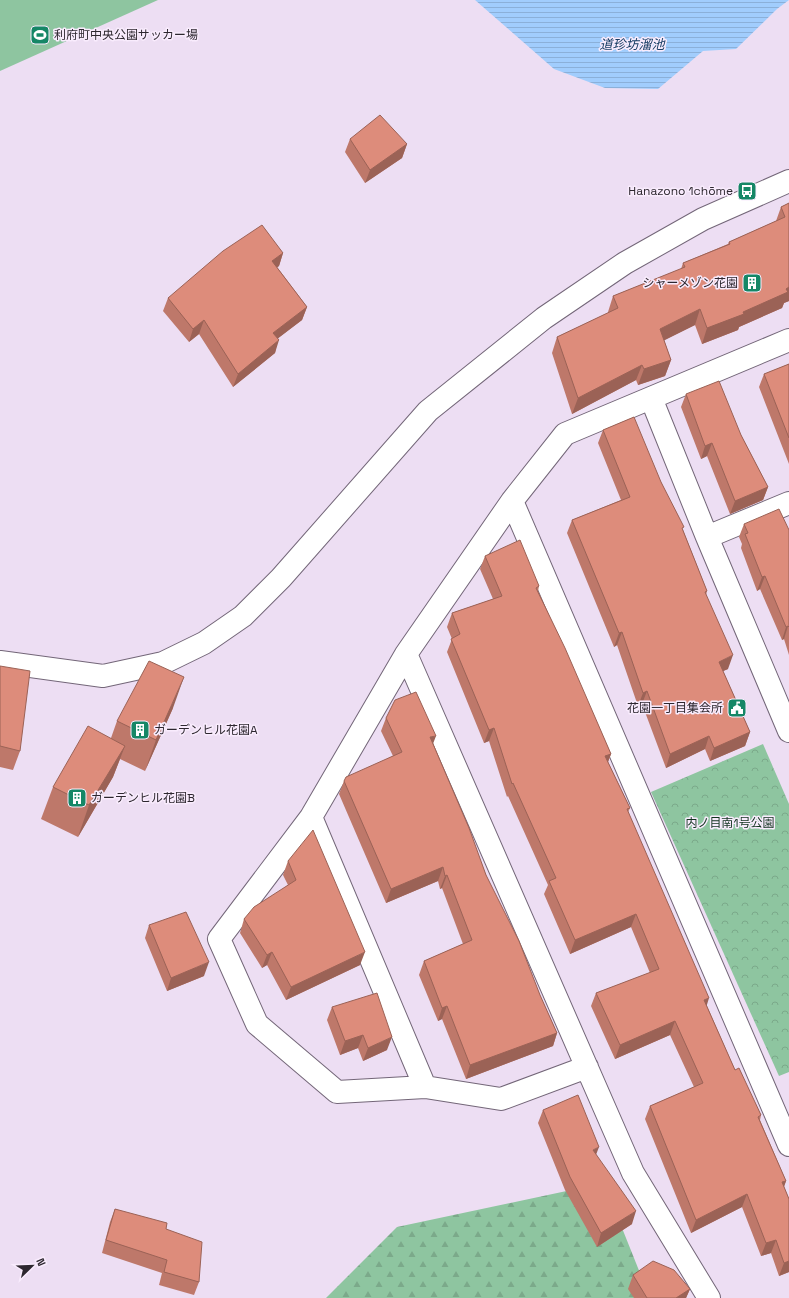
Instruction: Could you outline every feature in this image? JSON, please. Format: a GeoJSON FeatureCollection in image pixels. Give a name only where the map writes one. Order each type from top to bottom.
{"type":"FeatureCollection","features":[{"type":"Feature","properties":{"kind":"street"},"geometry":{"type":"LineString","coordinates":[[0,662],[103,676],[163,663],[204,643],[243,616],[281,578],[428,411],[544,318],[631,259],[703,219],[789,181]]}},
{"type":"Feature","properties":{"kind":"street"},"geometry":{"type":"LineString","coordinates":[[587,1067],[501,1099],[424,1087],[337,1092],[257,1024],[219,939],[311,817],[406,654],[512,501],[565,434],[789,340]]}},
{"type":"Feature","properties":{"kind":"street"},"geometry":{"type":"LineString","coordinates":[[651,398],[707,537],[789,731]]}},
{"type":"Feature","properties":{"kind":"street"},"geometry":{"type":"LineString","coordinates":[[512,501],[789,1145]]}},
{"type":"Feature","properties":{"kind":"street"},"geometry":{"type":"LineString","coordinates":[[707,537],[789,503]]}},
{"type":"Feature","properties":{"kind":"street"},"geometry":{"type":"LineString","coordinates":[[406,654],[633,1173],[709,1298]]}},
{"type":"Feature","properties":{"kind":"street"},"geometry":{"type":"LineString","coordinates":[[311,817],[424,1087]]}},
{"type":"Feature","properties":{"kind":"green space","name":"利府町中央公園サッカー場"},"geometry":{"type":"Polygon","coordinates":[[[0,0],[158,0],[0,71],[0,0]]]}},
{"type":"Feature","properties":{"kind":"green space","name":"内ノ目南1号公園"},"geometry":{"type":"Polygon","coordinates":[[[763,744],[789,804],[789,1072],[779,1076],[651,792],[763,744]]]}},
{"type":"Feature","properties":{"kind":"green space"},"geometry":{"type":"Polygon","coordinates":[[[604,1183],[650,1298],[326,1298],[397,1227],[604,1183]]]}},
{"type":"Feature","properties":{"kind":"water","name":"道珍坊溜池"},"geometry":{"type":"Polygon","coordinates":[[[475,0],[789,0],[777,9],[736,49],[703,51],[658,89],[605,88],[554,69],[475,0]]]}},
{"type":"Feature","properties":{"kind":"building"},"geometry":{"type":"Polygon","coordinates":[[[380,115],[407,144],[370,170],[350,139],[380,115]]]}},
{"type":"Feature","properties":{"kind":"building"},"geometry":{"type":"Polygon","coordinates":[[[789,203],[789,287],[786,289],[788,292],[743,312],[744,314],[707,328],[700,309],[660,329],[671,360],[644,369],[642,365],[578,398],[557,337],[618,308],[613,296],[685,267],[683,263],[730,244],[729,242],[785,217],[781,207],[789,203]]]}},
{"type":"Feature","properties":{"kind":"building"},"geometry":{"type":"Polygon","coordinates":[[[262,225],[283,253],[272,261],[307,307],[273,333],[279,340],[238,374],[204,320],[193,329],[168,298],[223,251],[262,225]]]}},
{"type":"Feature","properties":{"kind":"building"},"geometry":{"type":"Polygon","coordinates":[[[789,364],[789,438],[764,374],[789,364]]]}},
{"type":"Feature","properties":{"kind":"building"},"geometry":{"type":"Polygon","coordinates":[[[719,381],[741,435],[768,487],[735,501],[712,443],[705,446],[686,394],[719,381]]]}},
{"type":"Feature","properties":{"kind":"building"},"geometry":{"type":"Polygon","coordinates":[[[634,417],[661,482],[684,527],[682,528],[707,591],[705,592],[733,655],[719,662],[750,732],[714,748],[709,736],[670,754],[647,691],[643,693],[622,632],[619,633],[572,520],[630,497],[603,430],[634,417]]]}},
{"type":"Feature","properties":{"kind":"building"},"geometry":{"type":"Polygon","coordinates":[[[779,509],[789,530],[789,627],[786,627],[765,576],[762,577],[745,534],[748,533],[744,524],[779,509]]]}},
{"type":"Feature","properties":{"kind":"building"},"geometry":{"type":"Polygon","coordinates":[[[520,540],[539,586],[536,588],[565,648],[611,754],[605,756],[630,808],[627,809],[709,998],[704,1000],[735,1070],[739,1068],[761,1115],[758,1117],[786,1181],[782,1182],[789,1199],[789,1261],[784,1263],[776,1240],[766,1243],[747,1194],[696,1220],[650,1106],[703,1083],[675,1021],[620,1045],[596,993],[659,969],[636,914],[575,940],[549,881],[556,878],[513,783],[512,784],[494,728],[489,730],[451,639],[460,634],[452,613],[502,596],[485,556],[520,540]]]}},
{"type":"Feature","properties":{"kind":"building"},"geometry":{"type":"Polygon","coordinates":[[[149,661],[184,677],[156,740],[117,721],[149,661]]]}},
{"type":"Feature","properties":{"kind":"building"},"geometry":{"type":"Polygon","coordinates":[[[0,666],[30,671],[20,751],[0,746],[0,666]]]}},
{"type":"Feature","properties":{"kind":"building"},"geometry":{"type":"Polygon","coordinates":[[[416,692],[436,736],[430,737],[469,828],[486,875],[519,941],[540,995],[557,1033],[470,1065],[447,1006],[442,1008],[424,961],[472,940],[447,875],[445,876],[443,867],[391,889],[344,781],[346,777],[402,752],[386,718],[395,700],[416,692]]]}},
{"type":"Feature","properties":{"kind":"building"},"geometry":{"type":"Polygon","coordinates":[[[88,726],[125,746],[89,805],[53,787],[88,726]]]}},
{"type":"Feature","properties":{"kind":"building"},"geometry":{"type":"Polygon","coordinates":[[[313,830],[365,952],[291,987],[272,952],[267,955],[244,919],[254,907],[296,880],[288,861],[313,830]]]}},
{"type":"Feature","properties":{"kind":"building"},"geometry":{"type":"Polygon","coordinates":[[[186,912],[209,962],[171,978],[149,925],[186,912]]]}},
{"type":"Feature","properties":{"kind":"building"},"geometry":{"type":"Polygon","coordinates":[[[377,993],[392,1037],[368,1048],[363,1035],[345,1041],[332,1007],[377,993]]]}},
{"type":"Feature","properties":{"kind":"building"},"geometry":{"type":"Polygon","coordinates":[[[578,1095],[599,1147],[593,1150],[636,1211],[601,1233],[570,1177],[543,1110],[578,1095]]]}},
{"type":"Feature","properties":{"kind":"building"},"geometry":{"type":"Polygon","coordinates":[[[115,1209],[167,1223],[166,1229],[202,1242],[199,1282],[164,1272],[167,1260],[106,1240],[115,1209]]]}},
{"type":"Feature","properties":{"kind":"building"},"geometry":{"type":"Polygon","coordinates":[[[653,1261],[674,1270],[690,1289],[676,1298],[647,1298],[633,1275],[653,1261]]]}},
{"type":"Feature","properties":{"kind":"place","name":"利府町中央公園サッカー場"},"geometry":{"type":"Point","coordinates":[40,35]}},
{"type":"Feature","properties":{"kind":"place","name":"Hanazono 1chōme"},"geometry":{"type":"Point","coordinates":[747,191]}},
{"type":"Feature","properties":{"kind":"place","name":"シャーメゾン花園"},"geometry":{"type":"Point","coordinates":[752,283]}},
{"type":"Feature","properties":{"kind":"place","name":"花園一丁目集会所"},"geometry":{"type":"Point","coordinates":[737,708]}},
{"type":"Feature","properties":{"kind":"place","name":"ガーデンヒル花園A"},"geometry":{"type":"Point","coordinates":[140,730]}},
{"type":"Feature","properties":{"kind":"place","name":"ガーデンヒル花園B"},"geometry":{"type":"Point","coordinates":[77,798]}}]}
